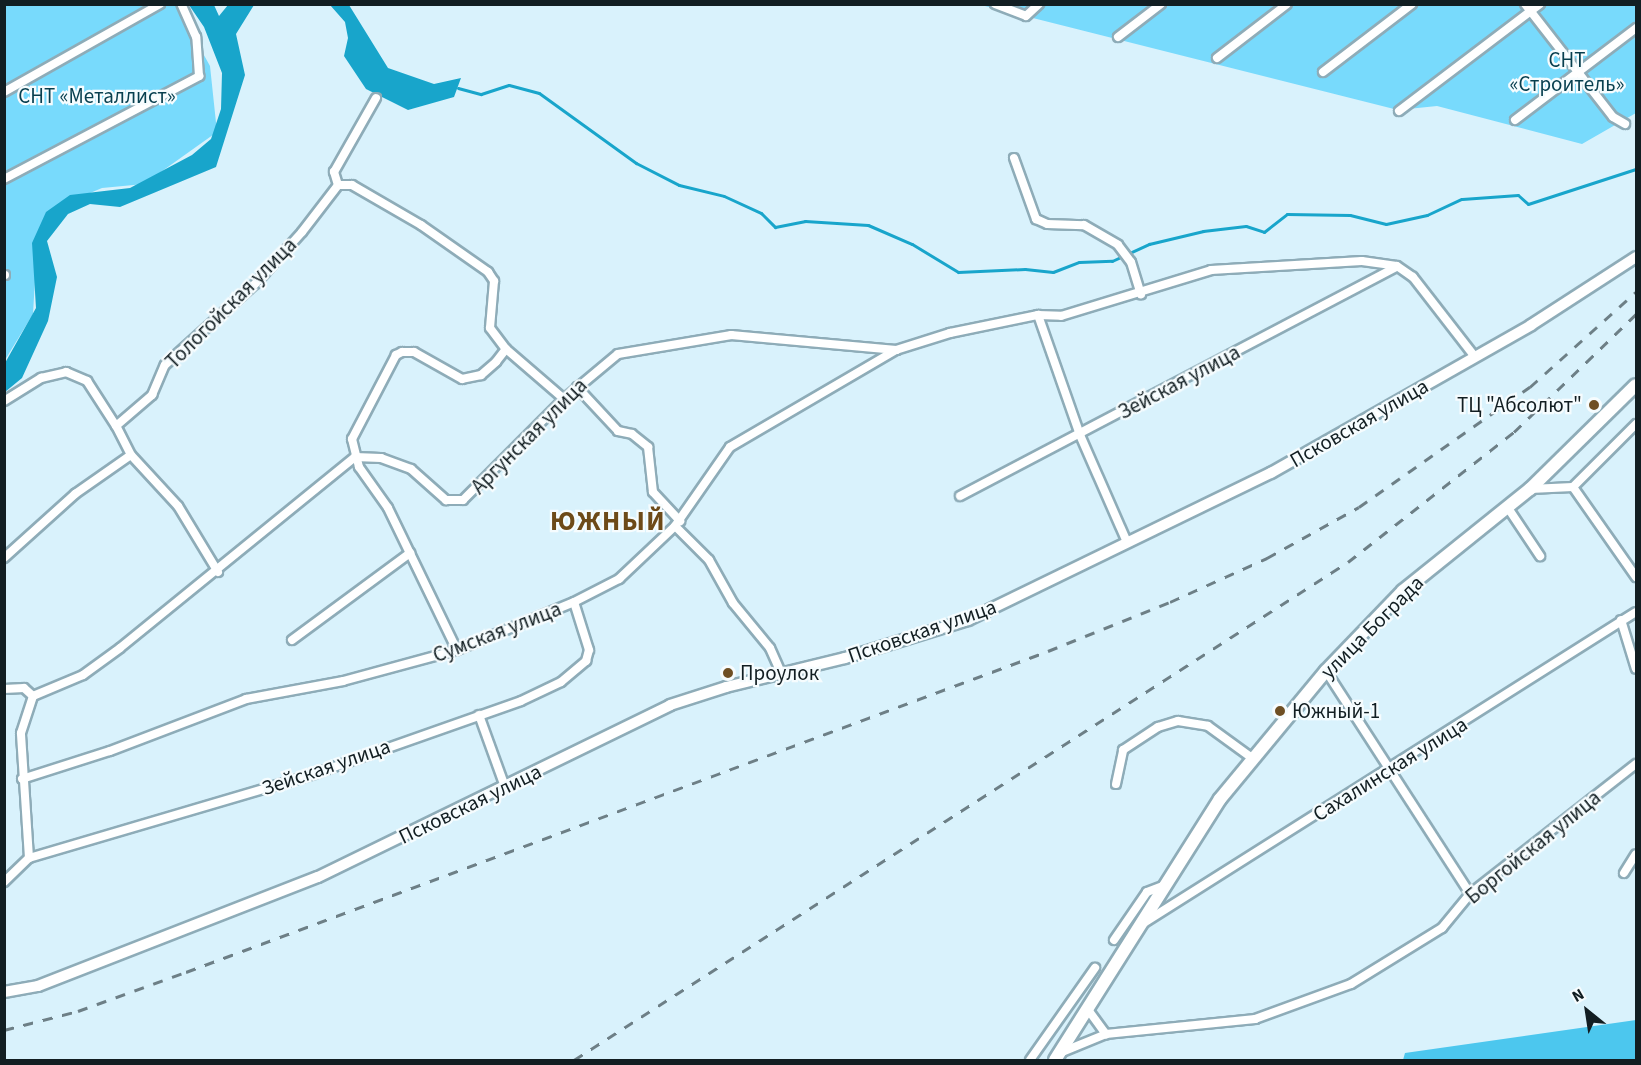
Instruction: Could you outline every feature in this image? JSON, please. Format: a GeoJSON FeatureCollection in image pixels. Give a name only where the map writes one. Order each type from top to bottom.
{"type":"FeatureCollection","features":[{"type":"Feature","properties":{"kind":"main road","name":"улица Бограда"},"geometry":{"type":"LineString","coordinates":[[1058,1056],[1089,1011],[1220,799],[1326,671],[1403,591],[1530,489],[1636,385]]}},
{"type":"Feature","properties":{"kind":"street"},"geometry":{"type":"LineString","coordinates":[[4,92],[160,4]]}},
{"type":"Feature","properties":{"kind":"street"},"geometry":{"type":"LineString","coordinates":[[4,179],[199,76],[196,37],[181,4]]}},
{"type":"Feature","properties":{"kind":"street"},"geometry":{"type":"LineString","coordinates":[[995,4],[1026,16],[1039,4]]}},
{"type":"Feature","properties":{"kind":"street"},"geometry":{"type":"LineString","coordinates":[[1118,37],[1161,4]]}},
{"type":"Feature","properties":{"kind":"street"},"geometry":{"type":"LineString","coordinates":[[1217,58],[1287,4]]}},
{"type":"Feature","properties":{"kind":"street"},"geometry":{"type":"LineString","coordinates":[[1323,72],[1412,4]]}},
{"type":"Feature","properties":{"kind":"street"},"geometry":{"type":"LineString","coordinates":[[1399,111],[1528,8],[1540,4]]}},
{"type":"Feature","properties":{"kind":"street"},"geometry":{"type":"LineString","coordinates":[[1528,8],[1577,74],[1613,117],[1625,124]]}},
{"type":"Feature","properties":{"kind":"street"},"geometry":{"type":"LineString","coordinates":[[1515,120],[1636,28]]}},
{"type":"Feature","properties":{"kind":"street","name":"Тологойская улица"},"geometry":{"type":"LineString","coordinates":[[116,426],[152,395],[165,365],[255,284],[302,232],[338,185],[334,172],[376,98]]}},
{"type":"Feature","properties":{"kind":"street"},"geometry":{"type":"LineString","coordinates":[[1014,158],[1036,219],[1047,224],[1084,225],[1118,245],[1131,262],[1141,294]]}},
{"type":"Feature","properties":{"kind":"street"},"geometry":{"type":"LineString","coordinates":[[338,185],[352,185],[488,272],[495,290],[489,313],[490,328],[506,349],[564,399]]}},
{"type":"Feature","properties":{"kind":"street","name":"Псковская улица"},"geometry":{"type":"LineString","coordinates":[[4,992],[38,986],[318,878],[670,705],[844,658],[968,620],[1127,542],[1210,506],[1475,357],[1636,258]]}},
{"type":"Feature","properties":{"kind":"street"},"geometry":{"type":"LineString","coordinates":[[896,350],[950,333],[1038,315],[1060,316],[1141,294],[1211,270],[1351,262],[1397,266],[1413,277],[1475,357]]}},
{"type":"Feature","properties":{"kind":"street","name":"Зейская улица"},"geometry":{"type":"LineString","coordinates":[[960,496],[1080,435],[1397,266]]}},
{"type":"Feature","properties":{"kind":"street"},"geometry":{"type":"LineString","coordinates":[[1038,315],[1080,435],[1127,542]]}},
{"type":"Feature","properties":{"kind":"street","name":"Аргунская улица"},"geometry":{"type":"LineString","coordinates":[[355,457],[381,458],[411,469],[446,500],[463,500],[564,399],[618,354],[731,335],[896,350]]}},
{"type":"Feature","properties":{"kind":"street"},"geometry":{"type":"LineString","coordinates":[[456,650],[388,508],[355,457],[352,439],[396,356],[402,352],[414,352],[462,380],[472,380],[506,349]]}},
{"type":"Feature","properties":{"kind":"street","name":"Сумская улица"},"geometry":{"type":"LineString","coordinates":[[22,779],[110,751],[246,699],[343,681],[456,650],[574,602],[619,579],[678,523],[730,447],[896,350]]}},
{"type":"Feature","properties":{"kind":"street"},"geometry":{"type":"LineString","coordinates":[[4,401],[41,378],[66,372],[87,381],[116,426],[131,455],[178,506],[218,572]]}},
{"type":"Feature","properties":{"kind":"street"},"geometry":{"type":"LineString","coordinates":[[578,387],[618,431],[632,434],[648,447],[653,492],[709,560],[733,603],[770,648],[781,674]]}},
{"type":"Feature","properties":{"kind":"street"},"geometry":{"type":"LineString","coordinates":[[1530,489],[1573,487],[1636,424]]}},
{"type":"Feature","properties":{"kind":"street"},"geometry":{"type":"LineString","coordinates":[[4,558],[75,494],[131,455]]}},
{"type":"Feature","properties":{"kind":"street"},"geometry":{"type":"LineString","coordinates":[[29,858],[22,779],[21,733],[33,696],[83,675],[218,572],[355,457]]}},
{"type":"Feature","properties":{"kind":"street"},"geometry":{"type":"LineString","coordinates":[[1573,487],[1636,577]]}},
{"type":"Feature","properties":{"kind":"street"},"geometry":{"type":"LineString","coordinates":[[1508,508],[1540,556]]}},
{"type":"Feature","properties":{"kind":"street"},"geometry":{"type":"LineString","coordinates":[[292,640],[410,553]]}},
{"type":"Feature","properties":{"kind":"street","name":"Зейская улица"},"geometry":{"type":"LineString","coordinates":[[4,882],[29,858],[314,774],[479,715],[561,682],[586,661],[588,638],[574,602]]}},
{"type":"Feature","properties":{"kind":"street","name":"Сахалинская улица"},"geometry":{"type":"LineString","coordinates":[[1142,924],[1391,770],[1636,612]]}},
{"type":"Feature","properties":{"kind":"street"},"geometry":{"type":"LineString","coordinates":[[1621,620],[1636,669]]}},
{"type":"Feature","properties":{"kind":"street"},"geometry":{"type":"LineString","coordinates":[[1326,671],[1470,894]]}},
{"type":"Feature","properties":{"kind":"street"},"geometry":{"type":"LineString","coordinates":[[4,689],[24,688],[33,696]]}},
{"type":"Feature","properties":{"kind":"street"},"geometry":{"type":"LineString","coordinates":[[479,715],[505,786]]}},
{"type":"Feature","properties":{"kind":"street"},"geometry":{"type":"LineString","coordinates":[[1116,784],[1123,750],[1158,727],[1178,721],[1208,726],[1252,758]]}},
{"type":"Feature","properties":{"kind":"street","name":"Боргойская улица"},"geometry":{"type":"LineString","coordinates":[[1058,1056],[1106,1034],[1255,1019],[1351,984],[1442,928],[1470,894],[1636,764]]}},
{"type":"Feature","properties":{"kind":"street"},"geometry":{"type":"LineString","coordinates":[[1624,873],[1636,854]]}},
{"type":"Feature","properties":{"kind":"street"},"geometry":{"type":"LineString","coordinates":[[1114,940],[1147,892],[1167,884]]}},
{"type":"Feature","properties":{"kind":"street"},"geometry":{"type":"LineString","coordinates":[[1030,1060],[1095,968]]}},
{"type":"Feature","properties":{"kind":"street"},"geometry":{"type":"LineString","coordinates":[[1089,1011],[1106,1034]]}},
{"type":"Feature","properties":{"kind":"green space","name":"СНТ «Металлист»"},"geometry":{"type":"Polygon","coordinates":[[[5,5],[176,5],[210,66],[217,132],[144,184],[102,188],[59,206],[36,262],[33,314],[5,360],[5,5]]]}},
{"type":"Feature","properties":{"kind":"green space","name":"СНТ «Строитель»"},"geometry":{"type":"Polygon","coordinates":[[[981,5],[1636,5],[1636,113],[1582,144],[1437,106],[1398,110],[981,5]]]}},
{"type":"Feature","properties":{"kind":"shaded area"},"geometry":{"type":"Polygon","coordinates":[[[189,5],[214,5],[219,16],[228,5],[254,5],[236,34],[245,75],[216,167],[120,207],[90,204],[68,214],[47,241],[57,277],[48,321],[22,378],[5,392],[5,363],[36,308],[32,243],[46,212],[70,195],[130,188],[192,155],[211,139],[221,109],[222,73],[204,27],[189,5]]]}},
{"type":"Feature","properties":{"kind":"shaded area"},"geometry":{"type":"Polygon","coordinates":[[[330,5],[349,5],[388,68],[434,84],[461,78],[454,97],[408,110],[366,89],[344,56],[348,38],[345,22],[330,5]]]}},
{"type":"Feature","properties":{"kind":"shaded area"},"geometry":{"type":"Polygon","coordinates":[[[1636,1020],[1636,1060],[1403,1060],[1405,1053],[1636,1020]]]}},
{"type":"Feature","properties":{"kind":"waterway"},"geometry":{"type":"LineString","coordinates":[[458,88],[481,94],[509,85],[539,93],[636,163],[679,185],[724,196],[761,213],[775,227],[805,221],[868,225],[912,244],[958,272],[1025,269],[1053,272],[1079,262],[1112,261],[1149,244],[1203,231],[1246,226],[1264,232],[1287,214],[1350,215],[1386,224],[1427,215],[1462,199],[1518,195],[1528,204],[1636,169]]}},
{"type":"Feature","properties":{"kind":"railway"},"geometry":{"type":"LineString","coordinates":[[4,1030],[78,1011],[186,972],[1048,651],[1170,602],[1267,558],[1359,507],[1530,387],[1636,292]]}},
{"type":"Feature","properties":{"kind":"railway"},"geometry":{"type":"LineString","coordinates":[[574,1060],[1348,562],[1514,432],[1636,314]]}},
{"type":"Feature","properties":{"kind":"place","name":"ТЦ \"Абсолют\""},"geometry":{"type":"Point","coordinates":[1594,405]}},
{"type":"Feature","properties":{"kind":"place","name":"Проулок"},"geometry":{"type":"Point","coordinates":[728,673]}},
{"type":"Feature","properties":{"kind":"place","name":"Южный-1"},"geometry":{"type":"Point","coordinates":[1280,711]}},
{"type":"Feature","properties":{"kind":"district","name":"ЮЖНЫЙ"},"geometry":{"type":"Point","coordinates":[608,522]}}]}
